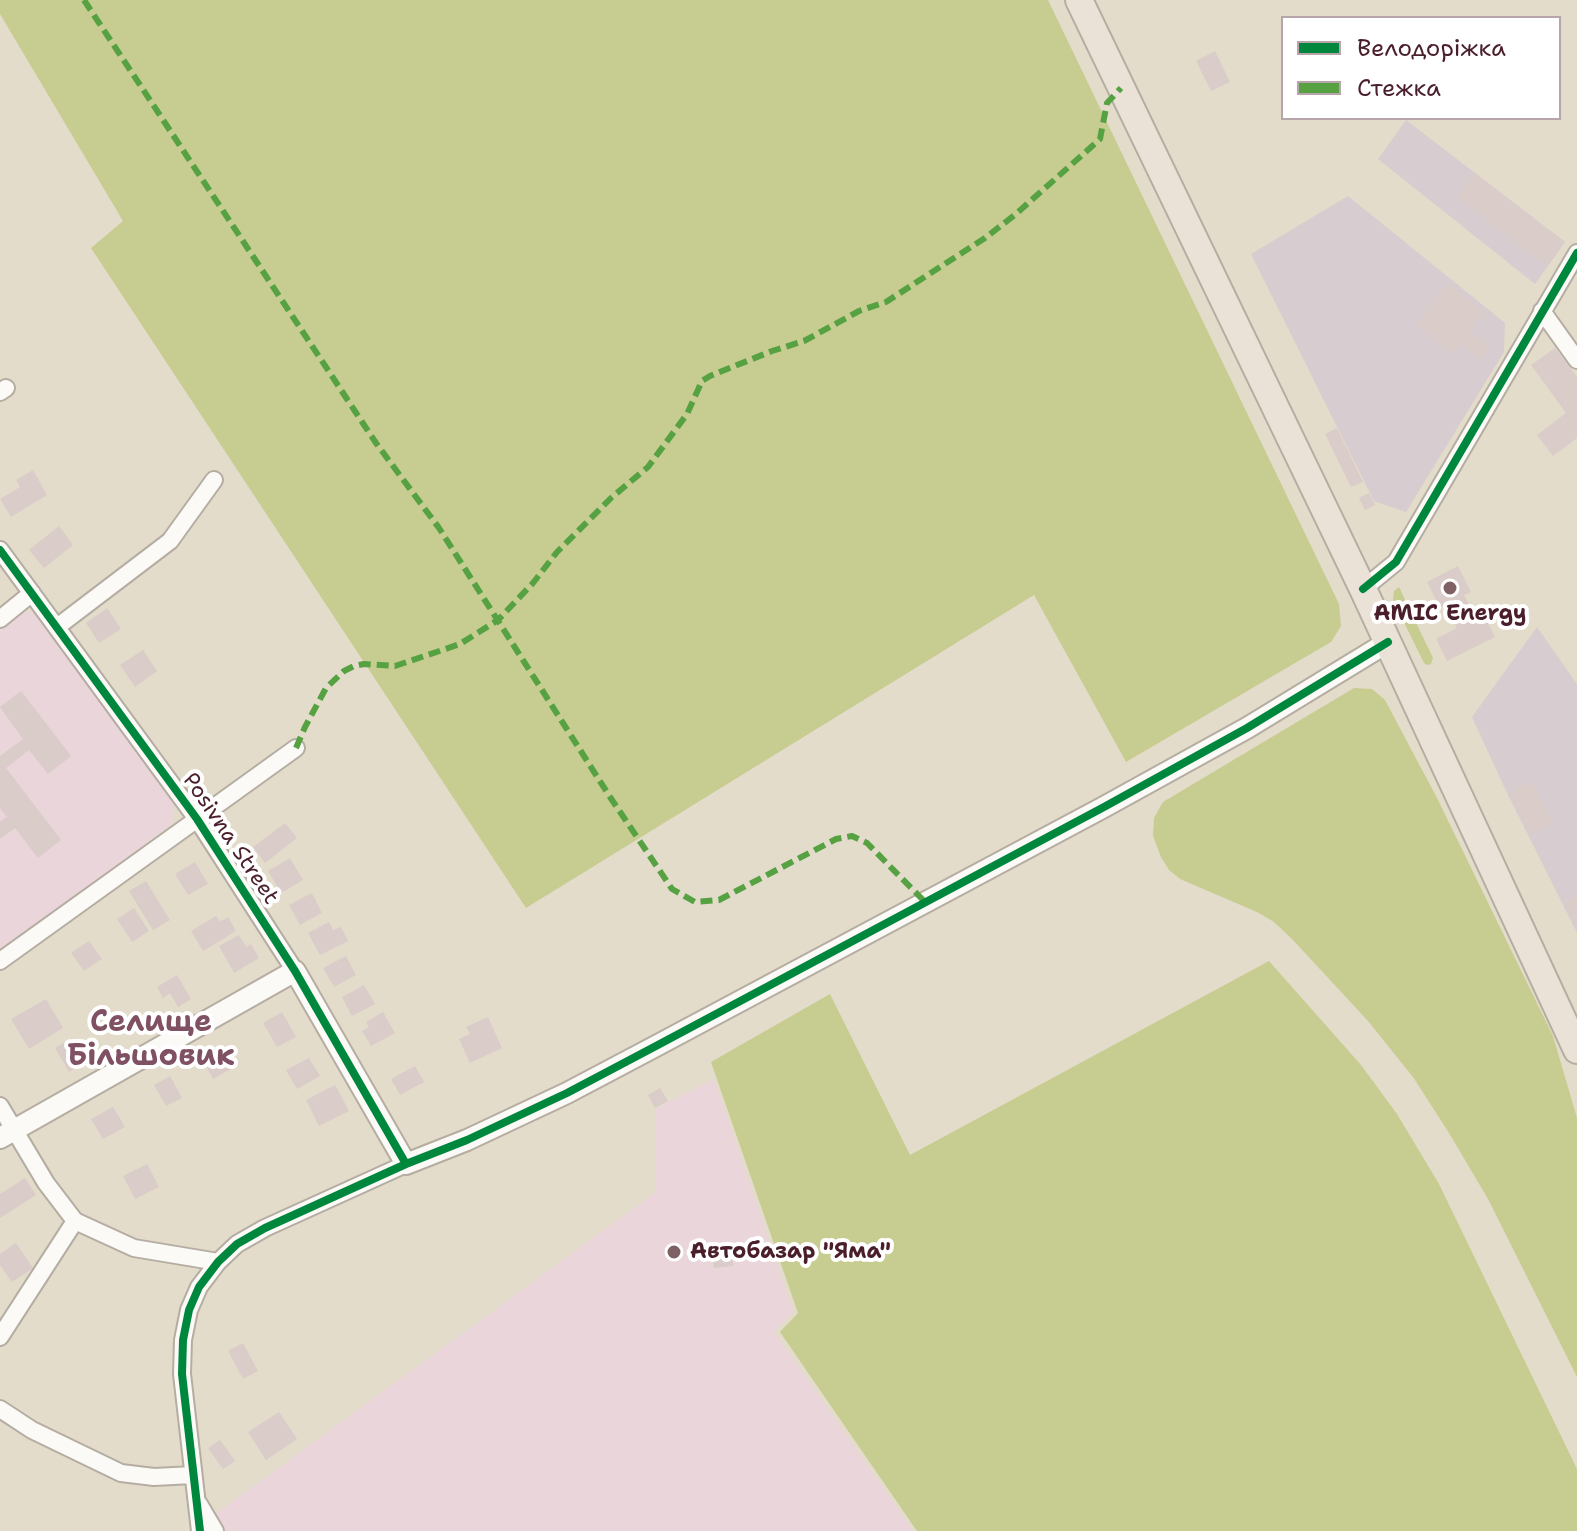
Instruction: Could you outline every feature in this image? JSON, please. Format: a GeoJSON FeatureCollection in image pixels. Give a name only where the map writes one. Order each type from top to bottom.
{"type":"FeatureCollection","features":[{"type":"Feature","properties":{"kind":"highway"},"geometry":{"type":"LineString","coordinates":[[1079,0],[1363,589],[1577,1050]]}},
{"type":"Feature","properties":{"kind":"street"},"geometry":{"type":"LineString","coordinates":[[1363,589],[1396,562],[1577,253]]}},
{"type":"Feature","properties":{"kind":"street"},"geometry":{"type":"LineString","coordinates":[[1542,311],[1577,360]]}},
{"type":"Feature","properties":{"kind":"street"},"geometry":{"type":"LineString","coordinates":[[57,627],[170,541],[214,480]]}},
{"type":"Feature","properties":{"kind":"street","name":"Posivna Street"},"geometry":{"type":"LineString","coordinates":[[0,550],[197,819],[295,971],[406,1164]]}},
{"type":"Feature","properties":{"kind":"street"},"geometry":{"type":"LineString","coordinates":[[0,619],[32,593]]}},
{"type":"Feature","properties":{"kind":"street"},"geometry":{"type":"LineString","coordinates":[[200,1531],[182,1374],[183,1340],[189,1310],[199,1287],[237,1244],[265,1228],[567,1093],[1156,778],[1247,728],[1388,642]]}},
{"type":"Feature","properties":{"kind":"street"},"geometry":{"type":"LineString","coordinates":[[0,961],[296,748]]}},
{"type":"Feature","properties":{"kind":"street"},"geometry":{"type":"LineString","coordinates":[[7,1134],[295,971]]}},
{"type":"Feature","properties":{"kind":"street"},"geometry":{"type":"LineString","coordinates":[[0,1106],[7,1134],[75,1221],[134,1248],[218,1262]]}},
{"type":"Feature","properties":{"kind":"street"},"geometry":{"type":"LineString","coordinates":[[0,1337],[75,1221]]}},
{"type":"Feature","properties":{"kind":"street"},"geometry":{"type":"LineString","coordinates":[[0,1409],[32,1430],[121,1473],[154,1477],[193,1475]]}},
{"type":"Feature","properties":{"kind":"street"},"geometry":{"type":"LineString","coordinates":[[196,1499],[215,1531]]}},
{"type":"Feature","properties":{"kind":"shaded area"},"geometry":{"type":"Polygon","coordinates":[[[1406,120],[1565,242],[1535,284],[1378,159],[1406,120]]]}},
{"type":"Feature","properties":{"kind":"shaded area"},"geometry":{"type":"Polygon","coordinates":[[[1348,196],[1505,323],[1504,352],[1406,512],[1374,501],[1251,254],[1348,196]]]}},
{"type":"Feature","properties":{"kind":"shaded area"},"geometry":{"type":"Polygon","coordinates":[[[21,612],[38,612],[174,802],[172,824],[0,951],[0,629],[21,612]]]}},
{"type":"Feature","properties":{"kind":"shaded area"},"geometry":{"type":"Polygon","coordinates":[[[1537,627],[1577,684],[1577,933],[1472,717],[1537,627]]]}},
{"type":"Feature","properties":{"kind":"shaded area","name":"Автобазар \"Яма\""},"geometry":{"type":"Polygon","coordinates":[[[714,1079],[793,1312],[774,1332],[913,1531],[222,1531],[214,1515],[656,1192],[655,1109],[714,1079]]]}},
{"type":"Feature","properties":{"kind":"green space"},"geometry":{"type":"Polygon","coordinates":[[[0,0],[1048,0],[1339,604],[1341,626],[1331,642],[1126,762],[1034,595],[526,908],[91,248],[123,221],[0,14],[0,0]]]}},
{"type":"Feature","properties":{"kind":"green space"},"geometry":{"type":"Polygon","coordinates":[[[1399,587],[1433,658],[1431,664],[1424,663],[1393,600],[1394,591],[1399,587]]]}},
{"type":"Feature","properties":{"kind":"green space"},"geometry":{"type":"Polygon","coordinates":[[[1354,688],[1372,689],[1385,700],[1438,800],[1553,1036],[1577,1118],[1577,1377],[1488,1199],[1413,1077],[1368,1021],[1274,922],[1180,879],[1169,870],[1153,836],[1154,818],[1163,802],[1354,688]]]}},
{"type":"Feature","properties":{"kind":"green space"},"geometry":{"type":"Polygon","coordinates":[[[1269,961],[1361,1065],[1397,1114],[1439,1184],[1577,1469],[1577,1531],[917,1531],[780,1332],[798,1313],[711,1062],[830,994],[910,1155],[1269,961]]]}},
{"type":"Feature","properties":{"kind":"building"},"geometry":{"type":"Polygon","coordinates":[[[1215,51],[1230,82],[1211,91],[1196,61],[1215,51]]]}},
{"type":"Feature","properties":{"kind":"building"},"geometry":{"type":"Polygon","coordinates":[[[1475,173],[1565,242],[1547,266],[1457,197],[1475,173]]]}},
{"type":"Feature","properties":{"kind":"building"},"geometry":{"type":"Polygon","coordinates":[[[1448,283],[1485,312],[1470,331],[1489,345],[1480,359],[1460,344],[1453,354],[1416,325],[1448,283]]]}},
{"type":"Feature","properties":{"kind":"building"},"geometry":{"type":"Polygon","coordinates":[[[1555,348],[1577,377],[1577,438],[1553,456],[1537,435],[1566,413],[1531,365],[1555,348]]]}},
{"type":"Feature","properties":{"kind":"building"},"geometry":{"type":"Polygon","coordinates":[[[1337,428],[1363,482],[1351,487],[1325,434],[1337,428]]]}},
{"type":"Feature","properties":{"kind":"building"},"geometry":{"type":"Polygon","coordinates":[[[33,470],[47,495],[11,517],[0,499],[20,487],[16,480],[33,470]]]}},
{"type":"Feature","properties":{"kind":"building"},"geometry":{"type":"Polygon","coordinates":[[[1369,493],[1375,505],[1365,510],[1359,498],[1369,493]]]}},
{"type":"Feature","properties":{"kind":"building"},"geometry":{"type":"Polygon","coordinates":[[[59,526],[73,545],[44,568],[29,550],[59,526]]]}},
{"type":"Feature","properties":{"kind":"building"},"geometry":{"type":"Polygon","coordinates":[[[1458,566],[1471,592],[1464,595],[1476,618],[1483,614],[1495,637],[1447,661],[1436,639],[1457,628],[1445,605],[1440,608],[1427,582],[1458,566]]]}},
{"type":"Feature","properties":{"kind":"building"},"geometry":{"type":"Polygon","coordinates":[[[107,608],[121,629],[99,643],[86,623],[107,608]]]}},
{"type":"Feature","properties":{"kind":"building"},"geometry":{"type":"Polygon","coordinates":[[[143,650],[157,671],[135,687],[120,665],[143,650]]]}},
{"type":"Feature","properties":{"kind":"building"},"geometry":{"type":"Polygon","coordinates":[[[21,691],[71,756],[48,774],[29,750],[6,768],[61,840],[38,858],[15,828],[0,839],[0,822],[7,817],[0,808],[0,756],[23,739],[0,707],[21,691]]]}},
{"type":"Feature","properties":{"kind":"building"},"geometry":{"type":"Polygon","coordinates":[[[1531,781],[1553,823],[1530,834],[1509,792],[1531,781]]]}},
{"type":"Feature","properties":{"kind":"building"},"geometry":{"type":"Polygon","coordinates":[[[285,823],[297,838],[265,863],[253,847],[285,823]]]}},
{"type":"Feature","properties":{"kind":"building"},"geometry":{"type":"Polygon","coordinates":[[[290,858],[303,880],[281,893],[268,871],[290,858]]]}},
{"type":"Feature","properties":{"kind":"building"},"geometry":{"type":"Polygon","coordinates":[[[195,862],[208,884],[188,895],[175,874],[195,862]]]}},
{"type":"Feature","properties":{"kind":"building"},"geometry":{"type":"Polygon","coordinates":[[[146,881],[170,920],[153,930],[129,891],[146,881]]]}},
{"type":"Feature","properties":{"kind":"building"},"geometry":{"type":"Polygon","coordinates":[[[312,893],[322,913],[300,925],[289,905],[312,893]]]}},
{"type":"Feature","properties":{"kind":"building"},"geometry":{"type":"Polygon","coordinates":[[[1577,896],[1577,928],[1564,903],[1577,896]]]}},
{"type":"Feature","properties":{"kind":"building"},"geometry":{"type":"Polygon","coordinates":[[[134,908],[149,931],[132,942],[117,919],[134,908]]]}},
{"type":"Feature","properties":{"kind":"building"},"geometry":{"type":"Polygon","coordinates":[[[216,916],[220,922],[228,917],[236,931],[203,951],[191,931],[216,916]]]}},
{"type":"Feature","properties":{"kind":"building"},"geometry":{"type":"Polygon","coordinates":[[[329,922],[333,930],[341,927],[348,941],[320,955],[308,933],[329,922]]]}},
{"type":"Feature","properties":{"kind":"building"},"geometry":{"type":"Polygon","coordinates":[[[239,935],[246,947],[251,944],[259,958],[234,973],[219,946],[239,935]]]}},
{"type":"Feature","properties":{"kind":"building"},"geometry":{"type":"Polygon","coordinates":[[[89,941],[102,959],[84,971],[71,953],[89,941]]]}},
{"type":"Feature","properties":{"kind":"building"},"geometry":{"type":"Polygon","coordinates":[[[346,956],[356,975],[334,987],[323,968],[346,956]]]}},
{"type":"Feature","properties":{"kind":"building"},"geometry":{"type":"Polygon","coordinates":[[[177,975],[191,999],[178,1007],[170,993],[163,998],[157,987],[177,975]]]}},
{"type":"Feature","properties":{"kind":"building"},"geometry":{"type":"Polygon","coordinates":[[[364,985],[375,1004],[352,1016],[342,997],[364,985]]]}},
{"type":"Feature","properties":{"kind":"building"},"geometry":{"type":"Polygon","coordinates":[[[46,999],[63,1028],[29,1049],[11,1019],[46,999]]]}},
{"type":"Feature","properties":{"kind":"building"},"geometry":{"type":"Polygon","coordinates":[[[282,1012],[296,1037],[277,1047],[263,1023],[282,1012]]]}},
{"type":"Feature","properties":{"kind":"building"},"geometry":{"type":"Polygon","coordinates":[[[383,1012],[395,1033],[371,1046],[362,1031],[369,1027],[366,1022],[383,1012]]]}},
{"type":"Feature","properties":{"kind":"building"},"geometry":{"type":"Polygon","coordinates":[[[488,1017],[502,1048],[470,1063],[459,1039],[470,1034],[466,1027],[488,1017]]]}},
{"type":"Feature","properties":{"kind":"building"},"geometry":{"type":"Polygon","coordinates":[[[72,1038],[86,1062],[69,1072],[55,1048],[72,1038]]]}},
{"type":"Feature","properties":{"kind":"building"},"geometry":{"type":"Polygon","coordinates":[[[221,1046],[233,1068],[213,1079],[204,1062],[209,1059],[207,1054],[221,1046]]]}},
{"type":"Feature","properties":{"kind":"building"},"geometry":{"type":"Polygon","coordinates":[[[309,1058],[320,1076],[297,1089],[286,1070],[309,1058]]]}},
{"type":"Feature","properties":{"kind":"building"},"geometry":{"type":"Polygon","coordinates":[[[415,1066],[424,1082],[400,1095],[391,1079],[415,1066]]]}},
{"type":"Feature","properties":{"kind":"building"},"geometry":{"type":"Polygon","coordinates":[[[170,1076],[182,1098],[166,1106],[154,1085],[170,1076]]]}},
{"type":"Feature","properties":{"kind":"building"},"geometry":{"type":"Polygon","coordinates":[[[335,1085],[349,1111],[319,1126],[306,1100],[335,1085]]]}},
{"type":"Feature","properties":{"kind":"building"},"geometry":{"type":"Polygon","coordinates":[[[660,1088],[668,1101],[655,1108],[648,1095],[660,1088]]]}},
{"type":"Feature","properties":{"kind":"building"},"geometry":{"type":"Polygon","coordinates":[[[113,1107],[125,1127],[103,1139],[91,1119],[113,1107]]]}},
{"type":"Feature","properties":{"kind":"building"},"geometry":{"type":"Polygon","coordinates":[[[147,1164],[159,1187],[135,1199],[123,1176],[147,1164]]]}},
{"type":"Feature","properties":{"kind":"building"},"geometry":{"type":"Polygon","coordinates":[[[25,1178],[36,1195],[0,1218],[0,1194],[25,1178]]]}},
{"type":"Feature","properties":{"kind":"building"},"geometry":{"type":"Polygon","coordinates":[[[731,1242],[733,1266],[714,1268],[711,1244],[731,1242]]]}},
{"type":"Feature","properties":{"kind":"building"},"geometry":{"type":"Polygon","coordinates":[[[16,1243],[33,1268],[12,1282],[0,1265],[0,1254],[16,1243]]]}},
{"type":"Feature","properties":{"kind":"building"},"geometry":{"type":"Polygon","coordinates":[[[243,1343],[258,1371],[243,1379],[228,1351],[243,1343]]]}},
{"type":"Feature","properties":{"kind":"building"},"geometry":{"type":"Polygon","coordinates":[[[279,1412],[297,1439],[266,1460],[248,1432],[279,1412]]]}},
{"type":"Feature","properties":{"kind":"building"},"geometry":{"type":"Polygon","coordinates":[[[220,1440],[235,1461],[223,1469],[208,1448],[220,1440]]]}},
{"type":"Feature","properties":{"kind":"marked path"},"geometry":{"type":"LineString","coordinates":[[84,0],[376,443],[439,528],[672,889],[695,902],[719,900],[836,839],[852,836],[867,843],[926,903]]}},
{"type":"Feature","properties":{"kind":"marked path"},"geometry":{"type":"LineString","coordinates":[[296,748],[326,688],[344,671],[364,664],[395,666],[460,644],[498,620],[557,552],[611,498],[648,467],[687,414],[702,381],[804,341],[859,311],[886,302],[985,238],[1100,139],[1107,103],[1121,88]]}},
{"type":"Feature","properties":{"kind":"cycle path"},"geometry":{"type":"LineString","coordinates":[[1363,589],[1396,562],[1577,253]]}},
{"type":"Feature","properties":{"kind":"cycle path"},"geometry":{"type":"LineString","coordinates":[[0,550],[197,819],[295,971],[406,1164]]}},
{"type":"Feature","properties":{"kind":"cycle path"},"geometry":{"type":"LineString","coordinates":[[200,1531],[182,1374],[183,1340],[189,1310],[199,1287],[237,1244],[265,1228],[567,1093],[1104,807],[1247,728],[1388,642]]}},
{"type":"Feature","properties":{"kind":"place","name":"AMIC Energy"},"geometry":{"type":"Point","coordinates":[1450,588]}},
{"type":"Feature","properties":{"kind":"place","name":"Автобазар \"Яма\""},"geometry":{"type":"Point","coordinates":[674,1252]}},
{"type":"Feature","properties":{"kind":"district","name":"Селище Більшовик"},"geometry":{"type":"Point","coordinates":[151,1040]}}]}
